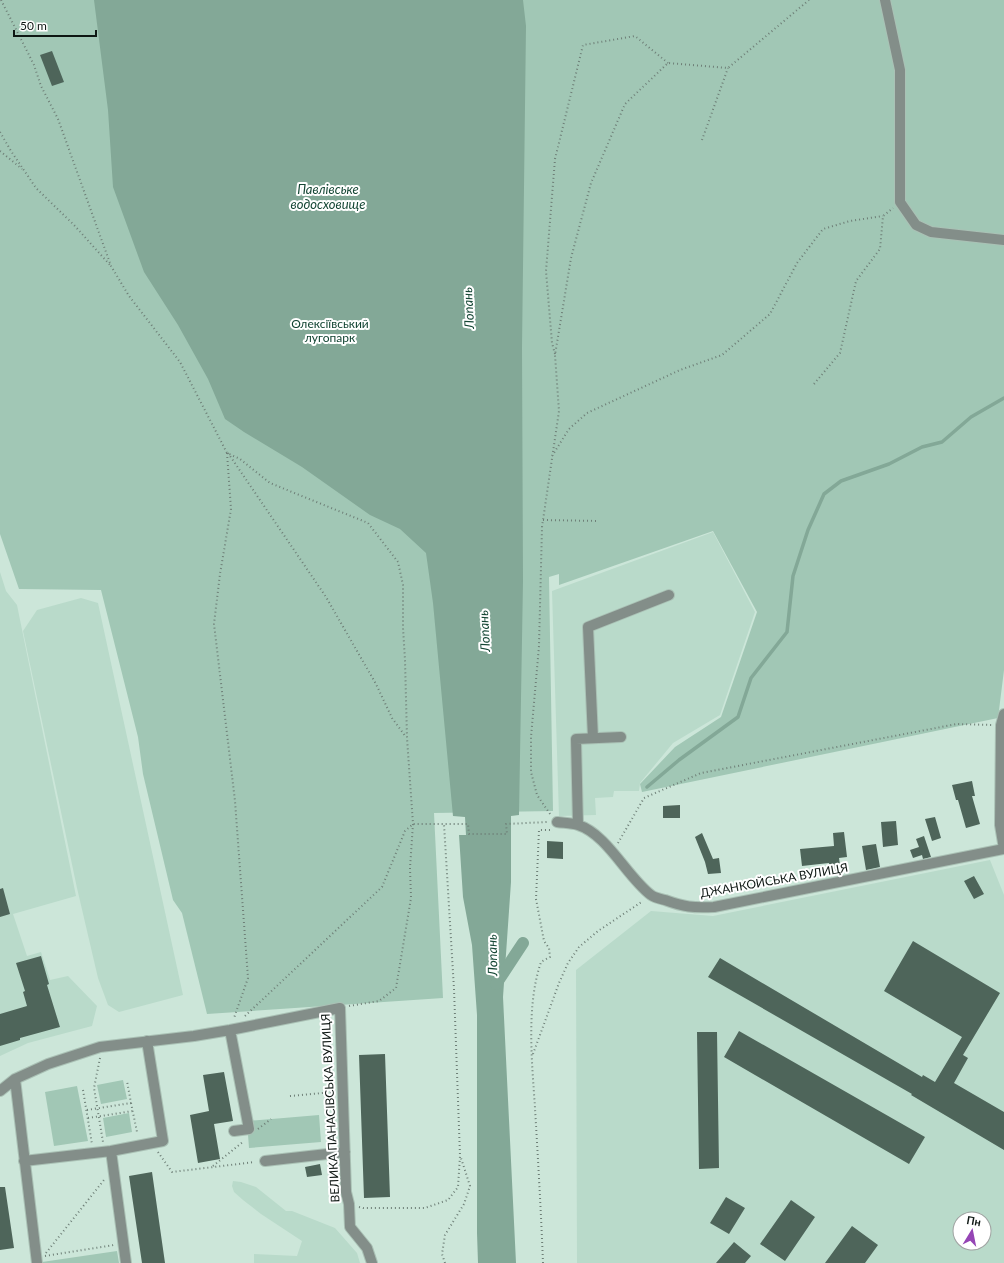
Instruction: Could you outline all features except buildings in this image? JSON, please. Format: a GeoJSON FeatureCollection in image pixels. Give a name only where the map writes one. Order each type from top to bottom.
{"type":"FeatureCollection","features":[{"type":"Feature","properties":{"kind":"street"},"geometry":{"type":"LineString","coordinates":[[885,0],[900,70],[900,202],[916,225],[931,232],[1004,240]]}},
{"type":"Feature","properties":{"kind":"street"},"geometry":{"type":"LineString","coordinates":[[593,738],[588,627],[669,595]]}},
{"type":"Feature","properties":{"kind":"street"},"geometry":{"type":"LineString","coordinates":[[1004,714],[1001,725],[1002,824],[1004,849]]}},
{"type":"Feature","properties":{"kind":"street"},"geometry":{"type":"LineString","coordinates":[[557,822],[578,825],[576,739],[621,737]]}},
{"type":"Feature","properties":{"kind":"street","name":"ДЖАНКОЙСЬКА ВУЛИЦЯ"},"geometry":{"type":"LineString","coordinates":[[578,825],[590,831],[612,852],[632,877],[652,896],[684,907],[714,907],[1004,849]]}},
{"type":"Feature","properties":{"kind":"street","name":"ВЕЛИКА ПАНАСІВСЬКА ВУЛИЦЯ"},"geometry":{"type":"LineString","coordinates":[[0,1091],[15,1079],[48,1064],[102,1046],[230,1030],[340,1008],[346,1192],[349,1204],[350,1227],[367,1248],[372,1263]]}},
{"type":"Feature","properties":{"kind":"street"},"geometry":{"type":"LineString","coordinates":[[230,1030],[249,1129],[234,1132]]}},
{"type":"Feature","properties":{"kind":"street"},"geometry":{"type":"LineString","coordinates":[[24,1161],[108,1151],[163,1141],[147,1041]]}},
{"type":"Feature","properties":{"kind":"street"},"geometry":{"type":"LineString","coordinates":[[15,1079],[37,1263]]}},
{"type":"Feature","properties":{"kind":"street"},"geometry":{"type":"LineString","coordinates":[[108,1151],[113,1168],[126,1263]]}},
{"type":"Feature","properties":{"kind":"street"},"geometry":{"type":"LineString","coordinates":[[265,1161],[345,1152]]}},
{"type":"Feature","properties":{"kind":"path"},"geometry":{"type":"LineString","coordinates":[[1,0],[34,65],[42,86],[58,119],[111,266]]}},
{"type":"Feature","properties":{"kind":"path"},"geometry":{"type":"LineString","coordinates":[[702,140],[728,68],[809,0]]}},
{"type":"Feature","properties":{"kind":"path"},"geometry":{"type":"LineString","coordinates":[[543,1263],[532,1057],[532,999],[536,976],[541,962],[550,957],[549,948],[544,941],[536,899],[539,830],[557,829],[557,822],[536,795],[531,772],[530,737],[539,646],[543,520],[558,411],[555,355],[552,343],[546,271],[555,159],[583,45],[635,36],[668,63],[728,68]]}},
{"type":"Feature","properties":{"kind":"path"},"geometry":{"type":"LineString","coordinates":[[555,355],[571,258],[591,182],[625,104],[668,63]]}},
{"type":"Feature","properties":{"kind":"path"},"geometry":{"type":"LineString","coordinates":[[0,132],[36,188],[74,225],[111,266],[129,296],[180,362],[227,453],[326,597],[376,684],[392,718],[407,738]]}},
{"type":"Feature","properties":{"kind":"path"},"geometry":{"type":"LineString","coordinates":[[0,150],[24,170]]}},
{"type":"Feature","properties":{"kind":"path"},"geometry":{"type":"LineString","coordinates":[[552,457],[569,429],[587,413],[680,370],[722,355],[770,314],[797,262],[823,230],[850,221],[883,216],[900,202]]}},
{"type":"Feature","properties":{"kind":"path"},"geometry":{"type":"LineString","coordinates":[[814,384],[840,353],[856,281],[880,249],[883,216]]}},
{"type":"Feature","properties":{"kind":"path"},"geometry":{"type":"LineString","coordinates":[[227,453],[240,459],[270,483],[368,523],[398,562],[403,585],[407,738],[412,824],[410,868],[411,898],[396,988],[379,1001],[340,1008]]}},
{"type":"Feature","properties":{"kind":"path"},"geometry":{"type":"LineString","coordinates":[[227,453],[231,509],[220,574],[214,624],[234,801],[248,978],[230,1030]]}},
{"type":"Feature","properties":{"kind":"path"},"geometry":{"type":"LineString","coordinates":[[543,520],[599,521]]}},
{"type":"Feature","properties":{"kind":"path"},"geometry":{"type":"LineString","coordinates":[[612,852],[644,798],[701,773],[957,724],[1001,725]]}},
{"type":"Feature","properties":{"kind":"path"},"geometry":{"type":"LineString","coordinates":[[230,1030],[382,887],[405,831],[412,824],[468,824],[469,834],[507,834],[506,824],[536,823]]}},
{"type":"Feature","properties":{"kind":"path"},"geometry":{"type":"LineString","coordinates":[[349,1204],[363,1208],[425,1208],[448,1200],[458,1187],[460,1156],[454,989],[444,824]]}},
{"type":"Feature","properties":{"kind":"path"},"geometry":{"type":"LineString","coordinates":[[532,1057],[559,983],[568,963],[579,947],[598,931],[652,896]]}},
{"type":"Feature","properties":{"kind":"path"},"geometry":{"type":"LineString","coordinates":[[102,1046],[94,1088],[97,1108],[108,1151]]}},
{"type":"Feature","properties":{"kind":"path"},"geometry":{"type":"LineString","coordinates":[[127,1080],[137,1132]]}},
{"type":"Feature","properties":{"kind":"path"},"geometry":{"type":"LineString","coordinates":[[84,1090],[94,1153]]}},
{"type":"Feature","properties":{"kind":"path"},"geometry":{"type":"LineString","coordinates":[[290,1096],[343,1092]]}},
{"type":"Feature","properties":{"kind":"path"},"geometry":{"type":"LineString","coordinates":[[87,1110],[131,1103]]}},
{"type":"Feature","properties":{"kind":"path"},"geometry":{"type":"LineString","coordinates":[[88,1118],[133,1111]]}},
{"type":"Feature","properties":{"kind":"path"},"geometry":{"type":"LineString","coordinates":[[253,1133],[271,1119]]}},
{"type":"Feature","properties":{"kind":"path"},"geometry":{"type":"LineString","coordinates":[[213,1167],[247,1138]]}},
{"type":"Feature","properties":{"kind":"path"},"geometry":{"type":"LineString","coordinates":[[151,1143],[172,1172],[265,1161]]}},
{"type":"Feature","properties":{"kind":"path"},"geometry":{"type":"LineString","coordinates":[[445,1263],[442,1254],[445,1234],[464,1204],[470,1186],[460,1156]]}},
{"type":"Feature","properties":{"kind":"path"},"geometry":{"type":"LineString","coordinates":[[113,1168],[43,1256],[123,1244]]}},
{"type":"Feature","properties":{"kind":"shaded area"},"geometry":{"type":"Polygon","coordinates":[[[713,532],[755,612],[720,715],[673,743],[640,783],[639,791],[614,791],[613,797],[595,798],[596,815],[559,816],[552,591],[713,532]]]}},
{"type":"Feature","properties":{"kind":"shaded area"},"geometry":{"type":"Polygon","coordinates":[[[0,572],[6,591],[17,605],[76,896],[13,914],[27,956],[41,952],[50,980],[68,976],[97,1006],[92,1026],[28,1043],[0,1056],[0,572]]]}},
{"type":"Feature","properties":{"kind":"shaded area"},"geometry":{"type":"Polygon","coordinates":[[[81,598],[98,603],[183,995],[119,1012],[108,1005],[98,978],[77,888],[23,631],[37,610],[81,598]]]}},
{"type":"Feature","properties":{"kind":"shaded area"},"geometry":{"type":"Polygon","coordinates":[[[990,860],[1004,895],[1004,1263],[577,1263],[576,970],[651,911],[713,916],[990,860]]]}},
{"type":"Feature","properties":{"kind":"shaded area"},"geometry":{"type":"Polygon","coordinates":[[[233,1181],[256,1187],[286,1211],[292,1211],[335,1228],[357,1253],[360,1263],[254,1263],[254,1254],[297,1256],[302,1241],[261,1214],[243,1200],[234,1192],[232,1186],[233,1181]]]}},
{"type":"Feature","properties":{"kind":"green space","name":"Олексіївський лугопарк"},"geometry":{"type":"Polygon","coordinates":[[[0,0],[1004,0],[1004,670],[998,718],[642,792],[640,784],[675,747],[721,717],[757,612],[713,531],[559,585],[559,574],[549,577],[553,811],[434,813],[443,998],[207,1014],[182,913],[173,900],[143,774],[138,737],[101,590],[19,589],[0,534],[0,0]]]}},
{"type":"Feature","properties":{"kind":"green space"},"geometry":{"type":"Polygon","coordinates":[[[123,1080],[127,1099],[101,1104],[97,1085],[123,1080]]]}},
{"type":"Feature","properties":{"kind":"green space"},"geometry":{"type":"Polygon","coordinates":[[[77,1086],[88,1141],[54,1146],[45,1092],[77,1086]]]}},
{"type":"Feature","properties":{"kind":"green space"},"geometry":{"type":"Polygon","coordinates":[[[129,1113],[132,1132],[106,1137],[103,1118],[129,1113]]]}},
{"type":"Feature","properties":{"kind":"green space"},"geometry":{"type":"Polygon","coordinates":[[[319,1115],[321,1142],[249,1148],[247,1121],[319,1115]]]}},
{"type":"Feature","properties":{"kind":"green space"},"geometry":{"type":"Polygon","coordinates":[[[117,1251],[119,1263],[42,1263],[42,1262],[117,1251]]]}},
{"type":"Feature","properties":{"kind":"water","name":"Павлівське водосховище"},"geometry":{"type":"Polygon","coordinates":[[[94,0],[523,0],[526,26],[522,348],[523,581],[519,815],[511,816],[511,882],[503,997],[516,1263],[478,1263],[477,1015],[472,945],[463,897],[459,835],[466,835],[465,817],[453,816],[433,603],[426,553],[400,529],[370,515],[302,467],[225,419],[208,379],[178,325],[144,272],[113,187],[108,110],[94,0]]]}},
{"type":"Feature","properties":{"kind":"waterway"},"geometry":{"type":"LineString","coordinates":[[647,787],[679,760],[738,717],[751,678],[787,632],[793,576],[808,530],[824,494],[841,481],[889,464],[922,447],[942,442],[971,417],[1004,398]]}},
{"type":"Feature","properties":{"kind":"waterway","name":"Лопань"},"geometry":{"type":"LineString","coordinates":[[496,984],[523,943]]}}]}
